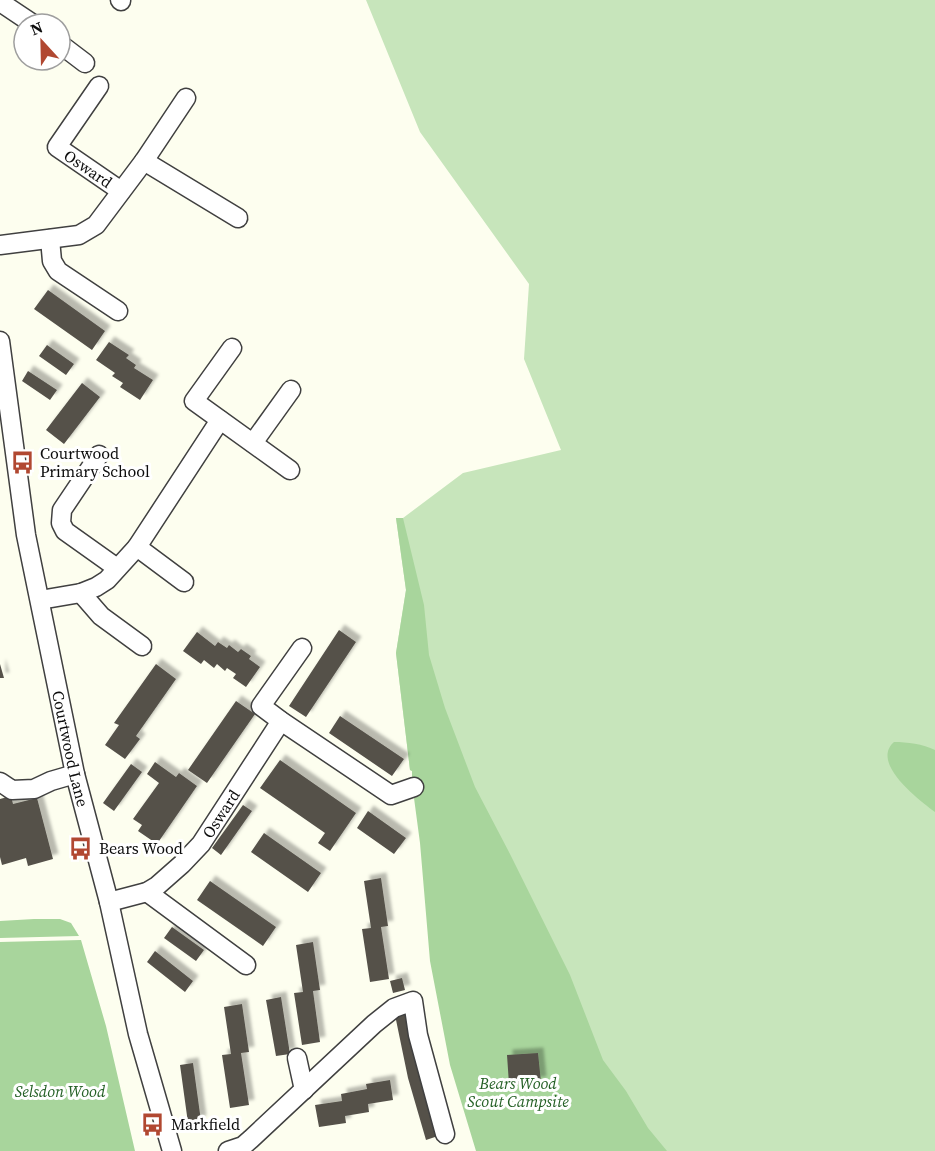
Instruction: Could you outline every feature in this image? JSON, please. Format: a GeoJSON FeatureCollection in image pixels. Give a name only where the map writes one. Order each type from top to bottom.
{"type":"FeatureCollection","features":[{"type":"Feature","properties":{"kind":"street"},"geometry":{"type":"LineString","coordinates":[[0,2],[15,12]]}},
{"type":"Feature","properties":{"kind":"street"},"geometry":{"type":"LineString","coordinates":[[72,53],[85,63]]}},
{"type":"Feature","properties":{"kind":"street","name":"Osward"},"geometry":{"type":"LineString","coordinates":[[99,86],[57,147],[121,191]]}},
{"type":"Feature","properties":{"kind":"street","name":"Osward"},"geometry":{"type":"LineString","coordinates":[[0,245],[79,235],[96,225],[144,161],[186,98]]}},
{"type":"Feature","properties":{"kind":"street"},"geometry":{"type":"LineString","coordinates":[[144,161],[238,218]]}},
{"type":"Feature","properties":{"kind":"street"},"geometry":{"type":"LineString","coordinates":[[50,239],[52,261],[58,271],[118,311]]}},
{"type":"Feature","properties":{"kind":"street","name":"Courtwood Lane"},"geometry":{"type":"LineString","coordinates":[[0,341],[26,535],[75,774],[109,902],[138,1034],[172,1151]]}},
{"type":"Feature","properties":{"kind":"street"},"geometry":{"type":"LineString","coordinates":[[232,348],[194,401],[290,470]]}},
{"type":"Feature","properties":{"kind":"street"},"geometry":{"type":"LineString","coordinates":[[253,443],[291,390]]}},
{"type":"Feature","properties":{"kind":"street"},"geometry":{"type":"LineString","coordinates":[[40,600],[81,593],[106,580],[137,547],[220,420]]}},
{"type":"Feature","properties":{"kind":"street"},"geometry":{"type":"LineString","coordinates":[[99,455],[62,510],[61,523],[65,531],[117,568]]}},
{"type":"Feature","properties":{"kind":"street"},"geometry":{"type":"LineString","coordinates":[[137,547],[184,582]]}},
{"type":"Feature","properties":{"kind":"street"},"geometry":{"type":"LineString","coordinates":[[81,593],[101,616],[142,646]]}},
{"type":"Feature","properties":{"kind":"street"},"geometry":{"type":"LineString","coordinates":[[302,648],[261,706],[391,795],[414,787]]}},
{"type":"Feature","properties":{"kind":"street","name":"Osward"},"geometry":{"type":"LineString","coordinates":[[109,902],[147,892],[182,864],[201,844],[281,721]]}},
{"type":"Feature","properties":{"kind":"street"},"geometry":{"type":"LineString","coordinates":[[0,782],[12,790],[34,789],[75,774]]}},
{"type":"Feature","properties":{"kind":"street"},"geometry":{"type":"LineString","coordinates":[[147,892],[246,964]]}},
{"type":"Feature","properties":{"kind":"street"},"geometry":{"type":"LineString","coordinates":[[228,1151],[243,1146],[374,1024],[394,1008],[413,1001],[418,1035],[445,1134]]}},
{"type":"Feature","properties":{"kind":"street"},"geometry":{"type":"LineString","coordinates":[[297,1058],[303,1090]]}},
{"type":"Feature","properties":{"kind":"green space"},"geometry":{"type":"Polygon","coordinates":[[[366,0],[935,0],[935,1151],[643,1151],[412,778],[396,653],[406,590],[396,518],[403,518],[463,473],[561,450],[524,359],[529,284],[420,132],[366,0]]]}},
{"type":"Feature","properties":{"kind":"green space","name":"Bears Wood Scout Campsite"},"geometry":{"type":"Polygon","coordinates":[[[396,518],[403,518],[424,605],[429,655],[445,708],[475,787],[570,975],[603,1060],[626,1091],[648,1128],[667,1151],[476,1151],[450,1065],[430,961],[414,798],[416,794],[410,770],[396,653],[406,590],[396,518]]]}},
{"type":"Feature","properties":{"kind":"green space"},"geometry":{"type":"Polygon","coordinates":[[[894,742],[915,744],[935,750],[935,812],[918,799],[892,770],[888,760],[888,751],[894,742]]]}},
{"type":"Feature","properties":{"kind":"green space"},"geometry":{"type":"Polygon","coordinates":[[[60,919],[71,923],[79,936],[0,938],[0,921],[60,919]]]}},
{"type":"Feature","properties":{"kind":"green space","name":"Selsdon Wood"},"geometry":{"type":"Polygon","coordinates":[[[81,940],[106,1026],[135,1151],[0,1151],[0,942],[81,940]]]}},
{"type":"Feature","properties":{"kind":"building"},"geometry":{"type":"Polygon","coordinates":[[[48,290],[105,331],[92,350],[34,309],[48,290]]]}},
{"type":"Feature","properties":{"kind":"building"},"geometry":{"type":"Polygon","coordinates":[[[109,342],[129,355],[126,358],[136,365],[134,368],[153,380],[140,400],[120,387],[123,383],[112,376],[115,373],[96,360],[109,342]]]}},
{"type":"Feature","properties":{"kind":"building"},"geometry":{"type":"Polygon","coordinates":[[[47,345],[74,364],[66,375],[39,356],[47,345]]]}},
{"type":"Feature","properties":{"kind":"building"},"geometry":{"type":"Polygon","coordinates":[[[28,371],[57,390],[50,400],[22,381],[28,371]]]}},
{"type":"Feature","properties":{"kind":"building"},"geometry":{"type":"Polygon","coordinates":[[[82,383],[100,397],[64,444],[46,430],[82,383]]]}},
{"type":"Feature","properties":{"kind":"building"},"geometry":{"type":"Polygon","coordinates":[[[339,630],[356,642],[306,717],[289,706],[339,630]]]}},
{"type":"Feature","properties":{"kind":"building"},"geometry":{"type":"Polygon","coordinates":[[[197,632],[215,646],[218,642],[227,648],[229,645],[238,652],[241,649],[251,656],[249,659],[260,667],[246,687],[233,678],[236,674],[227,668],[225,671],[217,664],[214,668],[204,660],[201,664],[183,651],[197,632]]]}},
{"type":"Feature","properties":{"kind":"building"},"geometry":{"type":"Polygon","coordinates":[[[0,664],[4,678],[0,678],[0,664]]]}},
{"type":"Feature","properties":{"kind":"building"},"geometry":{"type":"Polygon","coordinates":[[[156,664],[176,679],[136,736],[140,739],[125,759],[105,745],[119,725],[114,723],[156,664]]]}},
{"type":"Feature","properties":{"kind":"building"},"geometry":{"type":"Polygon","coordinates":[[[236,701],[255,714],[207,783],[188,770],[236,701]]]}},
{"type":"Feature","properties":{"kind":"building"},"geometry":{"type":"Polygon","coordinates":[[[340,716],[404,759],[392,776],[329,733],[340,716]]]}},
{"type":"Feature","properties":{"kind":"building"},"geometry":{"type":"Polygon","coordinates":[[[280,760],[356,813],[330,851],[318,843],[325,833],[260,788],[280,760]]]}},
{"type":"Feature","properties":{"kind":"building"},"geometry":{"type":"Polygon","coordinates":[[[155,762],[176,777],[179,773],[197,786],[157,844],[138,831],[142,825],[133,819],[159,783],[147,774],[155,762]]]}},
{"type":"Feature","properties":{"kind":"building"},"geometry":{"type":"Polygon","coordinates":[[[131,764],[142,772],[114,811],[103,803],[131,764]]]}},
{"type":"Feature","properties":{"kind":"building"},"geometry":{"type":"Polygon","coordinates":[[[11,796],[13,804],[37,798],[53,859],[28,866],[26,858],[2,865],[0,799],[11,796]]]}},
{"type":"Feature","properties":{"kind":"building"},"geometry":{"type":"Polygon","coordinates":[[[243,805],[252,811],[221,855],[212,848],[243,805]]]}},
{"type":"Feature","properties":{"kind":"building"},"geometry":{"type":"Polygon","coordinates":[[[368,811],[406,838],[394,854],[357,828],[368,811]]]}},
{"type":"Feature","properties":{"kind":"building"},"geometry":{"type":"Polygon","coordinates":[[[264,833],[321,873],[308,892],[251,852],[264,833]]]}},
{"type":"Feature","properties":{"kind":"building"},"geometry":{"type":"Polygon","coordinates":[[[381,878],[388,926],[381,927],[389,979],[370,982],[362,929],[371,928],[364,881],[381,878]]]}},
{"type":"Feature","properties":{"kind":"building"},"geometry":{"type":"Polygon","coordinates":[[[210,881],[276,927],[263,946],[197,900],[210,881]]]}},
{"type":"Feature","properties":{"kind":"building"},"geometry":{"type":"Polygon","coordinates":[[[172,927],[204,950],[196,961],[164,938],[172,927]]]}},
{"type":"Feature","properties":{"kind":"building"},"geometry":{"type":"Polygon","coordinates":[[[313,942],[320,990],[313,991],[320,1042],[302,1045],[294,993],[303,992],[296,945],[313,942]]]}},
{"type":"Feature","properties":{"kind":"building"},"geometry":{"type":"Polygon","coordinates":[[[155,951],[193,981],[185,992],[147,962],[155,951]]]}},
{"type":"Feature","properties":{"kind":"building"},"geometry":{"type":"Polygon","coordinates":[[[402,978],[405,990],[393,993],[390,981],[402,978]]]}},
{"type":"Feature","properties":{"kind":"building"},"geometry":{"type":"Polygon","coordinates":[[[281,997],[290,1054],[276,1056],[266,1000],[281,997]]]}},
{"type":"Feature","properties":{"kind":"building"},"geometry":{"type":"Polygon","coordinates":[[[242,1004],[249,1052],[241,1053],[249,1105],[230,1108],[222,1055],[231,1054],[224,1007],[242,1004]]]}},
{"type":"Feature","properties":{"kind":"building"},"geometry":{"type":"Polygon","coordinates":[[[406,1012],[438,1136],[426,1140],[408,1078],[395,1015],[406,1012]]]}},
{"type":"Feature","properties":{"kind":"building"},"geometry":{"type":"Polygon","coordinates":[[[538,1053],[541,1082],[509,1084],[507,1055],[538,1053]]]}},
{"type":"Feature","properties":{"kind":"building"},"geometry":{"type":"Polygon","coordinates":[[[193,1063],[201,1121],[188,1123],[180,1065],[193,1063]]]}},
{"type":"Feature","properties":{"kind":"building"},"geometry":{"type":"Polygon","coordinates":[[[390,1080],[393,1100],[368,1104],[369,1112],[345,1116],[346,1123],[319,1127],[315,1105],[342,1101],[341,1094],[367,1089],[366,1084],[390,1080]]]}},
{"type":"Feature","properties":{"kind":"place","name":"Courtwood Primary School"},"geometry":{"type":"Point","coordinates":[22,462]}},
{"type":"Feature","properties":{"kind":"place","name":"Bears Wood"},"geometry":{"type":"Point","coordinates":[81,848]}},
{"type":"Feature","properties":{"kind":"place","name":"Markfield"},"geometry":{"type":"Point","coordinates":[153,1124]}}]}
